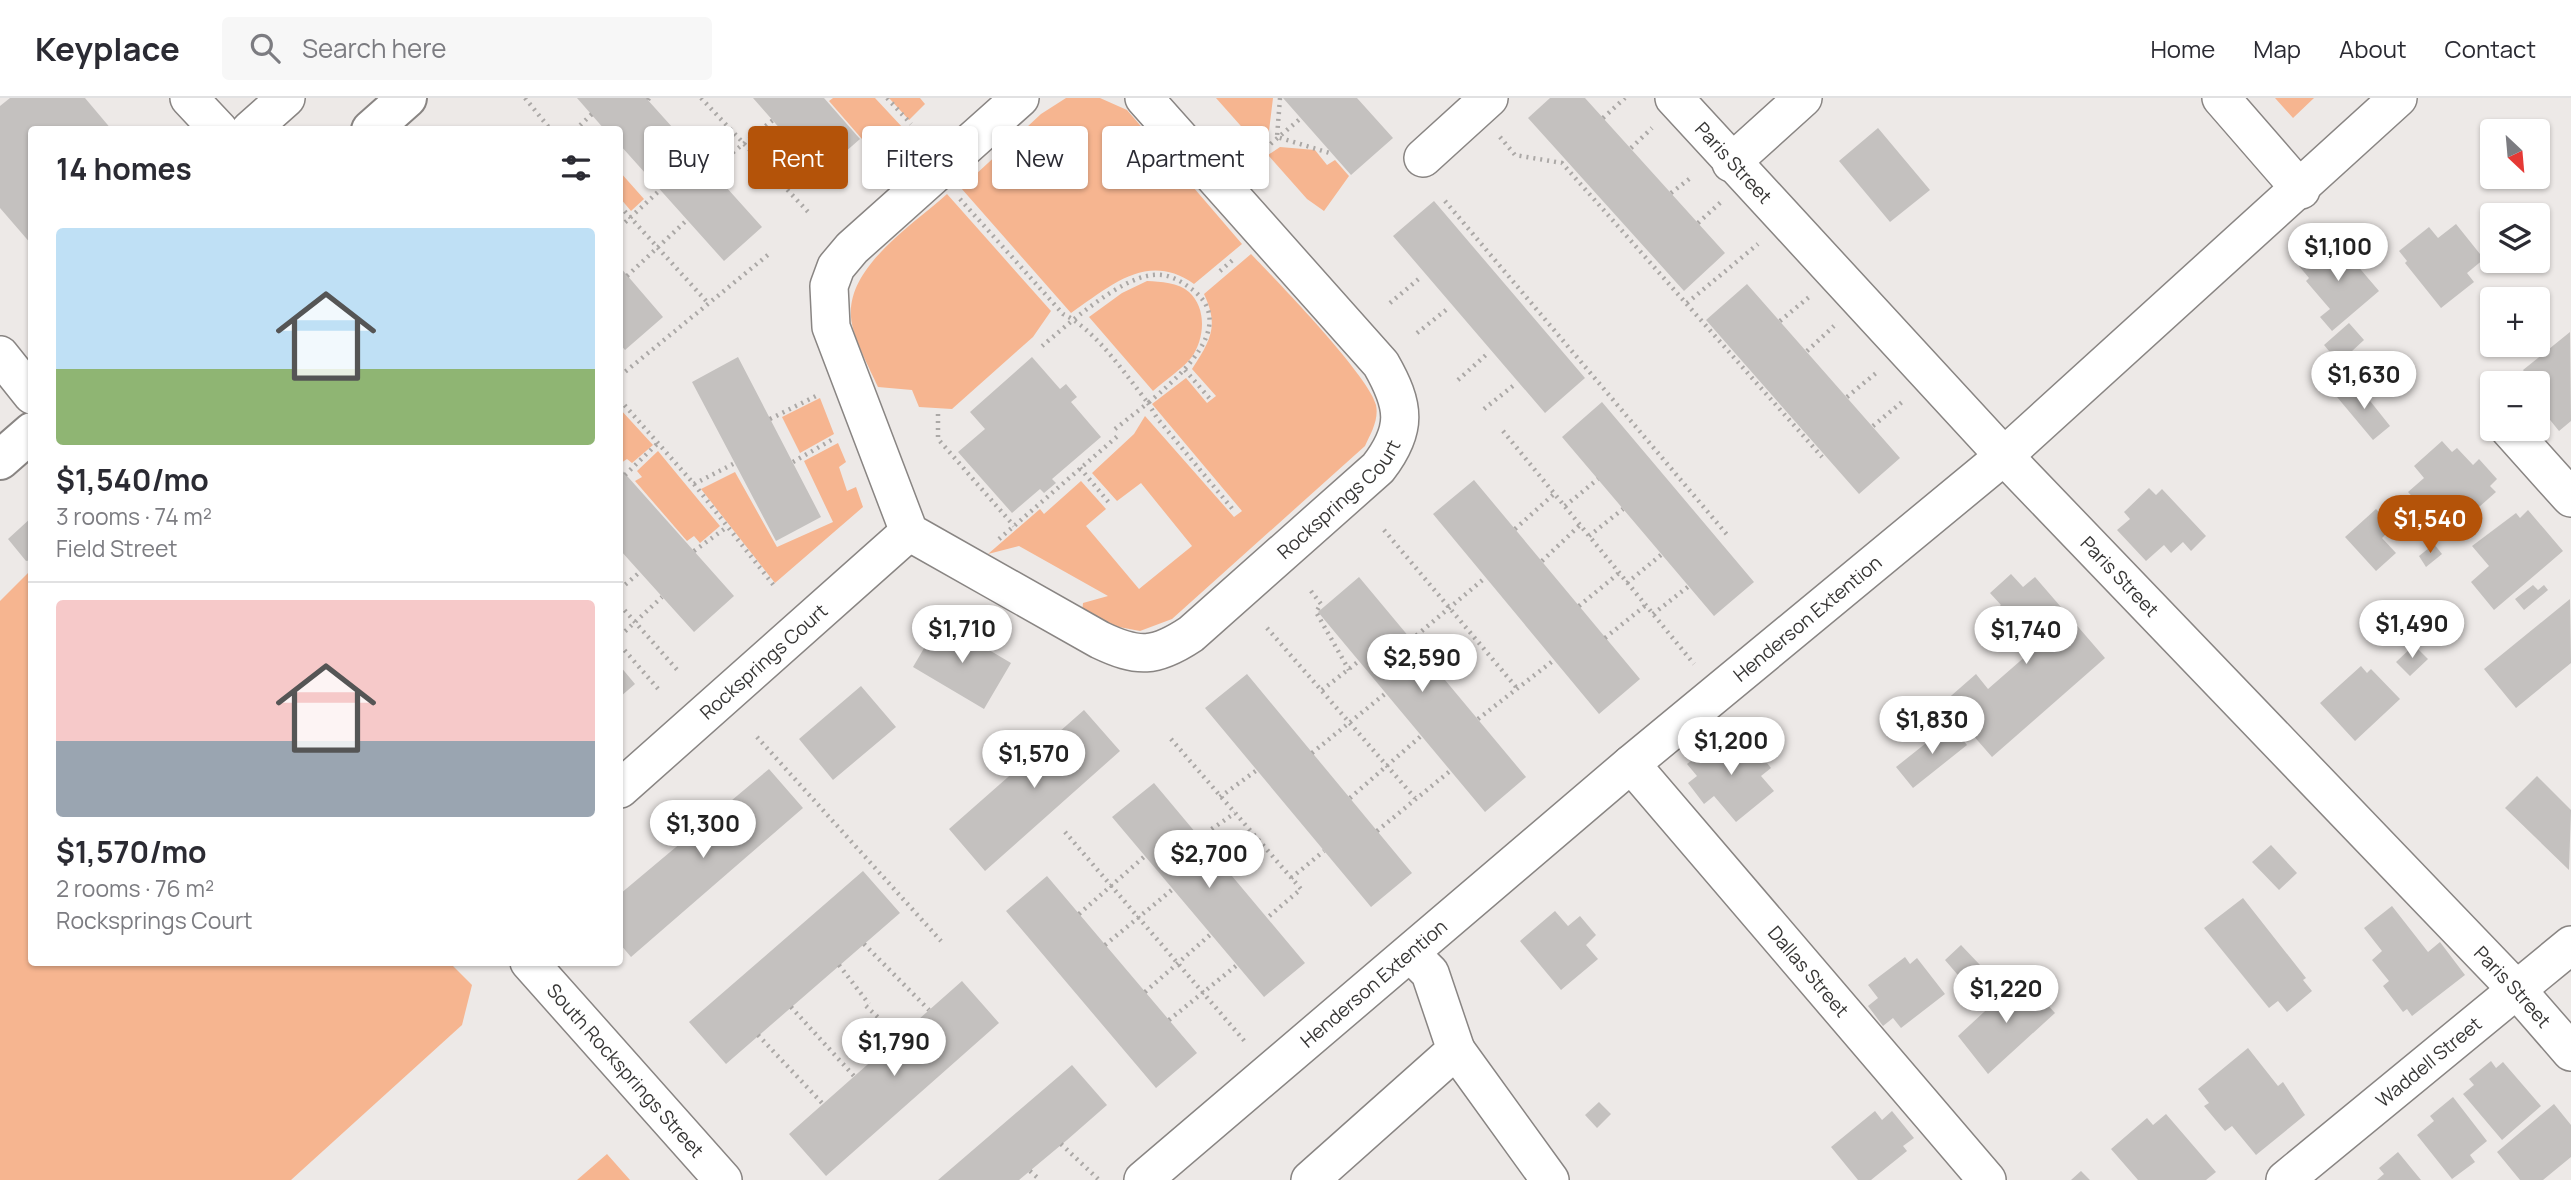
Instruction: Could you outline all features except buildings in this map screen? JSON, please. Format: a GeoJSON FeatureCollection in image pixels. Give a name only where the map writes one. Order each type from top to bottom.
{"type":"FeatureCollection","features":[{"type":"Feature","properties":{"kind":"main road"},"geometry":{"type":"LineString","coordinates":[[376,126],[407,98]]}},
{"type":"Feature","properties":{"kind":"main road"},"geometry":{"type":"LineString","coordinates":[[0,460],[28,436]]}},
{"type":"Feature","properties":{"kind":"street"},"geometry":{"type":"LineString","coordinates":[[189,98],[215,126]]}},
{"type":"Feature","properties":{"kind":"street"},"geometry":{"type":"LineString","coordinates":[[254,126],[286,98]]}},
{"type":"Feature","properties":{"kind":"street"},"geometry":{"type":"LineString","coordinates":[[978,135],[1020,98]]}},
{"type":"Feature","properties":{"kind":"street","name":"Rocksprings Court"},"geometry":{"type":"LineString","coordinates":[[623,786],[909,531],[1100,640],[1128,653],[1149,653],[1171,647],[1191,634],[1378,468],[1394,447],[1401,410],[1394,388],[1381,364],[1144,98]]}},
{"type":"Feature","properties":{"kind":"street"},"geometry":{"type":"LineString","coordinates":[[1715,167],[1803,98]]}},
{"type":"Feature","properties":{"kind":"street"},"geometry":{"type":"LineString","coordinates":[[2221,98],[2301,190]]}},
{"type":"Feature","properties":{"kind":"street","name":"Henderson Extention"},"geometry":{"type":"LineString","coordinates":[[1143,1180],[1631,764],[2004,456],[2301,190],[2398,98]]}},
{"type":"Feature","properties":{"kind":"street"},"geometry":{"type":"LineString","coordinates":[[1423,158],[1483,104]]}},
{"type":"Feature","properties":{"kind":"street","name":"Paris Street"},"geometry":{"type":"LineString","coordinates":[[1666,111],[1715,167],[2004,456],[2517,990],[2571,1052]]}},
{"type":"Feature","properties":{"kind":"street"},"geometry":{"type":"LineString","coordinates":[[909,531],[831,327],[829,286],[836,267],[852,248],[918,189]]}},
{"type":"Feature","properties":{"kind":"street"},"geometry":{"type":"LineString","coordinates":[[0,355],[28,390]]}},
{"type":"Feature","properties":{"kind":"street"},"geometry":{"type":"LineString","coordinates":[[2520,441],[2571,498]]}},
{"type":"Feature","properties":{"kind":"street","name":"Dallas Street"},"geometry":{"type":"LineString","coordinates":[[1631,764],[1987,1180]]}},
{"type":"Feature","properties":{"kind":"street","name":"Waddell Street"},"geometry":{"type":"LineString","coordinates":[[2285,1180],[2571,945]]}},
{"type":"Feature","properties":{"kind":"street"},"geometry":{"type":"LineString","coordinates":[[1410,953],[1430,973],[1456,1051],[1550,1180]]}},
{"type":"Feature","properties":{"kind":"street","name":"South Rocksprings Street"},"geometry":{"type":"LineString","coordinates":[[533,966],[723,1180]]}},
{"type":"Feature","properties":{"kind":"street"},"geometry":{"type":"LineString","coordinates":[[1310,1180],[1456,1051]]}},
{"type":"Feature","properties":{"kind":"path"},"geometry":{"type":"LineString","coordinates":[[525,98],[548,126]]}},
{"type":"Feature","properties":{"kind":"path"},"geometry":{"type":"LineString","coordinates":[[701,98],[811,215]]}},
{"type":"Feature","properties":{"kind":"path"},"geometry":{"type":"LineString","coordinates":[[887,98],[911,124]]}},
{"type":"Feature","properties":{"kind":"path"},"geometry":{"type":"LineString","coordinates":[[1277,136],[1280,98]]}},
{"type":"Feature","properties":{"kind":"path"},"geometry":{"type":"LineString","coordinates":[[1603,118],[1625,98]]}},
{"type":"Feature","properties":{"kind":"path"},"geometry":{"type":"LineString","coordinates":[[1483,104],[1515,155],[1562,163],[1822,457]]}},
{"type":"Feature","properties":{"kind":"path"},"geometry":{"type":"LineString","coordinates":[[1630,148],[1666,111]]}},
{"type":"Feature","properties":{"kind":"path"},"geometry":{"type":"LineString","coordinates":[[579,126],[592,114]]}},
{"type":"Feature","properties":{"kind":"path"},"geometry":{"type":"LineString","coordinates":[[1269,144],[1301,118]]}},
{"type":"Feature","properties":{"kind":"path"},"geometry":{"type":"LineString","coordinates":[[734,151],[773,120]]}},
{"type":"Feature","properties":{"kind":"path"},"geometry":{"type":"LineString","coordinates":[[1277,136],[1333,154]]}},
{"type":"Feature","properties":{"kind":"path"},"geometry":{"type":"LineString","coordinates":[[1671,193],[1715,167]]}},
{"type":"Feature","properties":{"kind":"path"},"geometry":{"type":"LineString","coordinates":[[952,189],[1063,314],[1076,320],[1148,402],[1235,512]]}},
{"type":"Feature","properties":{"kind":"path"},"geometry":{"type":"LineString","coordinates":[[623,224],[660,190]]}},
{"type":"Feature","properties":{"kind":"path"},"geometry":{"type":"LineString","coordinates":[[1698,223],[1724,199]]}},
{"type":"Feature","properties":{"kind":"path"},"geometry":{"type":"LineString","coordinates":[[1445,201],[1729,537]]}},
{"type":"Feature","properties":{"kind":"path"},"geometry":{"type":"LineString","coordinates":[[623,210],[708,303]]}},
{"type":"Feature","properties":{"kind":"path"},"geometry":{"type":"LineString","coordinates":[[627,276],[687,220]]}},
{"type":"Feature","properties":{"kind":"path"},"geometry":{"type":"LineString","coordinates":[[1686,304],[1761,241]]}},
{"type":"Feature","properties":{"kind":"path"},"geometry":{"type":"LineString","coordinates":[[1220,271],[1244,250]]}},
{"type":"Feature","properties":{"kind":"path"},"geometry":{"type":"LineString","coordinates":[[623,374],[769,254]]}},
{"type":"Feature","properties":{"kind":"path"},"geometry":{"type":"LineString","coordinates":[[1041,347],[1133,281],[1152,275],[1172,277],[1196,293],[1208,320],[1201,348],[1185,370],[1115,429]]}},
{"type":"Feature","properties":{"kind":"path"},"geometry":{"type":"LineString","coordinates":[[1390,303],[1421,277]]}},
{"type":"Feature","properties":{"kind":"path"},"geometry":{"type":"LineString","coordinates":[[1780,321],[1809,296]]}},
{"type":"Feature","properties":{"kind":"path"},"geometry":{"type":"LineString","coordinates":[[1417,333],[1446,310]]}},
{"type":"Feature","properties":{"kind":"path"},"geometry":{"type":"LineString","coordinates":[[1807,351],[1835,326]]}},
{"type":"Feature","properties":{"kind":"path"},"geometry":{"type":"LineString","coordinates":[[1458,380],[1488,354]]}},
{"type":"Feature","properties":{"kind":"path"},"geometry":{"type":"LineString","coordinates":[[1185,370],[1211,400]]}},
{"type":"Feature","properties":{"kind":"path"},"geometry":{"type":"LineString","coordinates":[[1847,397],[1876,373]]}},
{"type":"Feature","properties":{"kind":"path"},"geometry":{"type":"LineString","coordinates":[[1484,409],[1514,385]]}},
{"type":"Feature","properties":{"kind":"path"},"geometry":{"type":"LineString","coordinates":[[770,419],[822,393]]}},
{"type":"Feature","properties":{"kind":"path"},"geometry":{"type":"LineString","coordinates":[[1873,426],[1903,402]]}},
{"type":"Feature","properties":{"kind":"path"},"geometry":{"type":"LineString","coordinates":[[623,403],[694,484],[775,587]]}},
{"type":"Feature","properties":{"kind":"path"},"geometry":{"type":"LineString","coordinates":[[938,414],[938,439],[1014,526]]}},
{"type":"Feature","properties":{"kind":"path"},"geometry":{"type":"LineString","coordinates":[[1503,431],[1699,670]]}},
{"type":"Feature","properties":{"kind":"path"},"geometry":{"type":"LineString","coordinates":[[969,565],[1120,434]]}},
{"type":"Feature","properties":{"kind":"path"},"geometry":{"type":"LineString","coordinates":[[793,463],[839,435]]}},
{"type":"Feature","properties":{"kind":"path"},"geometry":{"type":"LineString","coordinates":[[625,475],[658,443]]}},
{"type":"Feature","properties":{"kind":"path"},"geometry":{"type":"LineString","coordinates":[[694,484],[735,463]]}},
{"type":"Feature","properties":{"kind":"path"},"geometry":{"type":"LineString","coordinates":[[1080,468],[1111,505]]}},
{"type":"Feature","properties":{"kind":"path"},"geometry":{"type":"LineString","coordinates":[[1564,506],[1598,479]]}},
{"type":"Feature","properties":{"kind":"path"},"geometry":{"type":"LineString","coordinates":[[1515,529],[1554,494]]}},
{"type":"Feature","properties":{"kind":"path"},"geometry":{"type":"LineString","coordinates":[[1589,537],[1623,509]]}},
{"type":"Feature","properties":{"kind":"path"},"geometry":{"type":"LineString","coordinates":[[1542,561],[1580,525]]}},
{"type":"Feature","properties":{"kind":"path"},"geometry":{"type":"LineString","coordinates":[[694,551],[727,527]]}},
{"type":"Feature","properties":{"kind":"path"},"geometry":{"type":"LineString","coordinates":[[1384,530],[1516,687]]}},
{"type":"Feature","properties":{"kind":"path"},"geometry":{"type":"LineString","coordinates":[[1627,583],[1662,554]]}},
{"type":"Feature","properties":{"kind":"path"},"geometry":{"type":"LineString","coordinates":[[623,586],[640,572]]}},
{"type":"Feature","properties":{"kind":"path"},"geometry":{"type":"LineString","coordinates":[[1579,606],[1619,573]]}},
{"type":"Feature","properties":{"kind":"path"},"geometry":{"type":"LineString","coordinates":[[1411,640],[1486,577]]}},
{"type":"Feature","properties":{"kind":"path"},"geometry":{"type":"LineString","coordinates":[[1653,614],[1689,586]]}},
{"type":"Feature","properties":{"kind":"path"},"geometry":{"type":"LineString","coordinates":[[1311,591],[1321,604],[1316,612],[1349,670]]}},
{"type":"Feature","properties":{"kind":"path"},"geometry":{"type":"LineString","coordinates":[[623,633],[662,597]]}},
{"type":"Feature","properties":{"kind":"path"},"geometry":{"type":"LineString","coordinates":[[1605,638],[1646,605]]}},
{"type":"Feature","properties":{"kind":"path"},"geometry":{"type":"LineString","coordinates":[[623,608],[679,672]]}},
{"type":"Feature","properties":{"kind":"path"},"geometry":{"type":"LineString","coordinates":[[1267,628],[1390,766],[1415,798]]}},
{"type":"Feature","properties":{"kind":"path"},"geometry":{"type":"LineString","coordinates":[[623,648],[659,690]]}},
{"type":"Feature","properties":{"kind":"path"},"geometry":{"type":"LineString","coordinates":[[1478,719],[1554,660]]}},
{"type":"Feature","properties":{"kind":"path"},"geometry":{"type":"LineString","coordinates":[[1322,691],[1359,661]]}},
{"type":"Feature","properties":{"kind":"path"},"geometry":{"type":"LineString","coordinates":[[1312,753],[1386,693]]}},
{"type":"Feature","properties":{"kind":"path"},"geometry":{"type":"LineString","coordinates":[[1350,798],[1422,736]]}},
{"type":"Feature","properties":{"kind":"path"},"geometry":{"type":"LineString","coordinates":[[757,737],[941,941]]}},
{"type":"Feature","properties":{"kind":"path"},"geometry":{"type":"LineString","coordinates":[[1171,739],[1301,889],[1267,918]]}},
{"type":"Feature","properties":{"kind":"path"},"geometry":{"type":"LineString","coordinates":[[1220,797],[1257,770]]}},
{"type":"Feature","properties":{"kind":"path"},"geometry":{"type":"LineString","coordinates":[[1377,831],[1451,771]]}},
{"type":"Feature","properties":{"kind":"path"},"geometry":{"type":"LineString","coordinates":[[1200,837],[1234,813]]}},
{"type":"Feature","properties":{"kind":"path"},"geometry":{"type":"LineString","coordinates":[[1065,832],[1251,1049]]}},
{"type":"Feature","properties":{"kind":"path"},"geometry":{"type":"LineString","coordinates":[[1291,878],[1324,851]]}},
{"type":"Feature","properties":{"kind":"path"},"geometry":{"type":"LineString","coordinates":[[1079,914],[1145,856]]}},
{"type":"Feature","properties":{"kind":"path"},"geometry":{"type":"LineString","coordinates":[[1105,945],[1172,889]]}},
{"type":"Feature","properties":{"kind":"path"},"geometry":{"type":"LineString","coordinates":[[1145,992],[1210,934]]}},
{"type":"Feature","properties":{"kind":"path"},"geometry":{"type":"LineString","coordinates":[[864,944],[929,1010]]}},
{"type":"Feature","properties":{"kind":"path"},"geometry":{"type":"LineString","coordinates":[[839,965],[868,1005],[899,1037]]}},
{"type":"Feature","properties":{"kind":"path"},"geometry":{"type":"LineString","coordinates":[[1169,1020],[1237,965]]}},
{"type":"Feature","properties":{"kind":"path"},"geometry":{"type":"LineString","coordinates":[[791,1007],[854,1076]]}},
{"type":"Feature","properties":{"kind":"path"},"geometry":{"type":"LineString","coordinates":[[758,1035],[823,1104]]}},
{"type":"Feature","properties":{"kind":"path"},"geometry":{"type":"LineString","coordinates":[[1061,1144],[1098,1179]]}},
{"type":"Feature","properties":{"kind":"path"},"geometry":{"type":"LineString","coordinates":[[1030,1171],[1040,1180]]}},
{"type":"Feature","properties":{"kind":"shaded area"},"geometry":{"type":"Polygon","coordinates":[[[833,98],[875,98],[901,126],[862,126],[862,139],[829,101],[833,98]]]}},
{"type":"Feature","properties":{"kind":"shaded area"},"geometry":{"type":"Polygon","coordinates":[[[889,98],[920,98],[925,104],[909,120],[889,98]]]}},
{"type":"Feature","properties":{"kind":"shaded area"},"geometry":{"type":"Polygon","coordinates":[[[1066,98],[1100,98],[1127,110],[1141,126],[1102,126],[1102,189],[1195,189],[1242,244],[1194,284],[1177,275],[1161,271],[1145,272],[1115,283],[1071,313],[962,189],[978,189],[978,172],[992,159],[992,189],[1088,189],[1088,126],[1028,126],[1066,98]]]}},
{"type":"Feature","properties":{"kind":"shaded area"},"geometry":{"type":"Polygon","coordinates":[[[1216,98],[1273,98],[1269,131],[1269,126],[1241,126],[1216,98]]]}},
{"type":"Feature","properties":{"kind":"shaded area"},"geometry":{"type":"Polygon","coordinates":[[[2275,98],[2314,98],[2293,118],[2275,98]]]}},
{"type":"Feature","properties":{"kind":"shaded area"},"geometry":{"type":"Polygon","coordinates":[[[1280,147],[1315,150],[1327,165],[1335,160],[1349,176],[1324,211],[1307,199],[1269,154],[1280,147]]]}},
{"type":"Feature","properties":{"kind":"shaded area"},"geometry":{"type":"Polygon","coordinates":[[[623,175],[644,199],[631,211],[623,202],[623,175]]]}},
{"type":"Feature","properties":{"kind":"shaded area"},"geometry":{"type":"Polygon","coordinates":[[[947,194],[1051,311],[1033,337],[952,409],[919,407],[912,390],[878,387],[858,343],[851,317],[853,298],[871,264],[901,233],[947,194]]]}},
{"type":"Feature","properties":{"kind":"shaded area"},"geometry":{"type":"Polygon","coordinates":[[[1251,254],[1340,351],[1370,391],[1377,411],[1372,431],[1365,446],[1172,619],[1140,631],[1098,623],[1082,613],[1083,603],[1108,596],[1019,546],[988,554],[1040,509],[1044,514],[1081,481],[1106,509],[1086,526],[1139,589],[1192,546],[1141,483],[1117,501],[1092,473],[1134,434],[1145,416],[1234,517],[1242,511],[1152,404],[1186,378],[1207,403],[1216,396],[1192,369],[1211,333],[1211,315],[1204,294],[1251,254]]]}},
{"type":"Feature","properties":{"kind":"shaded area"},"geometry":{"type":"Polygon","coordinates":[[[1147,281],[1175,284],[1189,292],[1199,306],[1202,324],[1199,342],[1191,358],[1153,391],[1089,317],[1122,293],[1147,281]]]}},
{"type":"Feature","properties":{"kind":"shaded area"},"geometry":{"type":"Polygon","coordinates":[[[820,398],[834,434],[800,453],[782,417],[820,398]]]}},
{"type":"Feature","properties":{"kind":"shaded area"},"geometry":{"type":"Polygon","coordinates":[[[623,412],[653,445],[632,463],[627,459],[623,462],[623,412]]]}},
{"type":"Feature","properties":{"kind":"shaded area"},"geometry":{"type":"Polygon","coordinates":[[[838,443],[846,462],[839,467],[847,491],[856,487],[863,507],[775,583],[701,489],[735,472],[777,547],[833,522],[804,461],[838,443]]]}},
{"type":"Feature","properties":{"kind":"shaded area"},"geometry":{"type":"Polygon","coordinates":[[[658,451],[720,526],[700,543],[694,536],[687,541],[635,481],[642,477],[637,471],[658,451]]]}},
{"type":"Feature","properties":{"kind":"shaded area"},"geometry":{"type":"Polygon","coordinates":[[[28,573],[28,966],[453,966],[472,985],[462,1025],[291,1180],[0,1180],[0,601],[28,573]]]}},
{"type":"Feature","properties":{"kind":"shaded area"},"geometry":{"type":"Polygon","coordinates":[[[607,1154],[630,1180],[577,1180],[607,1154]]]}}]}
